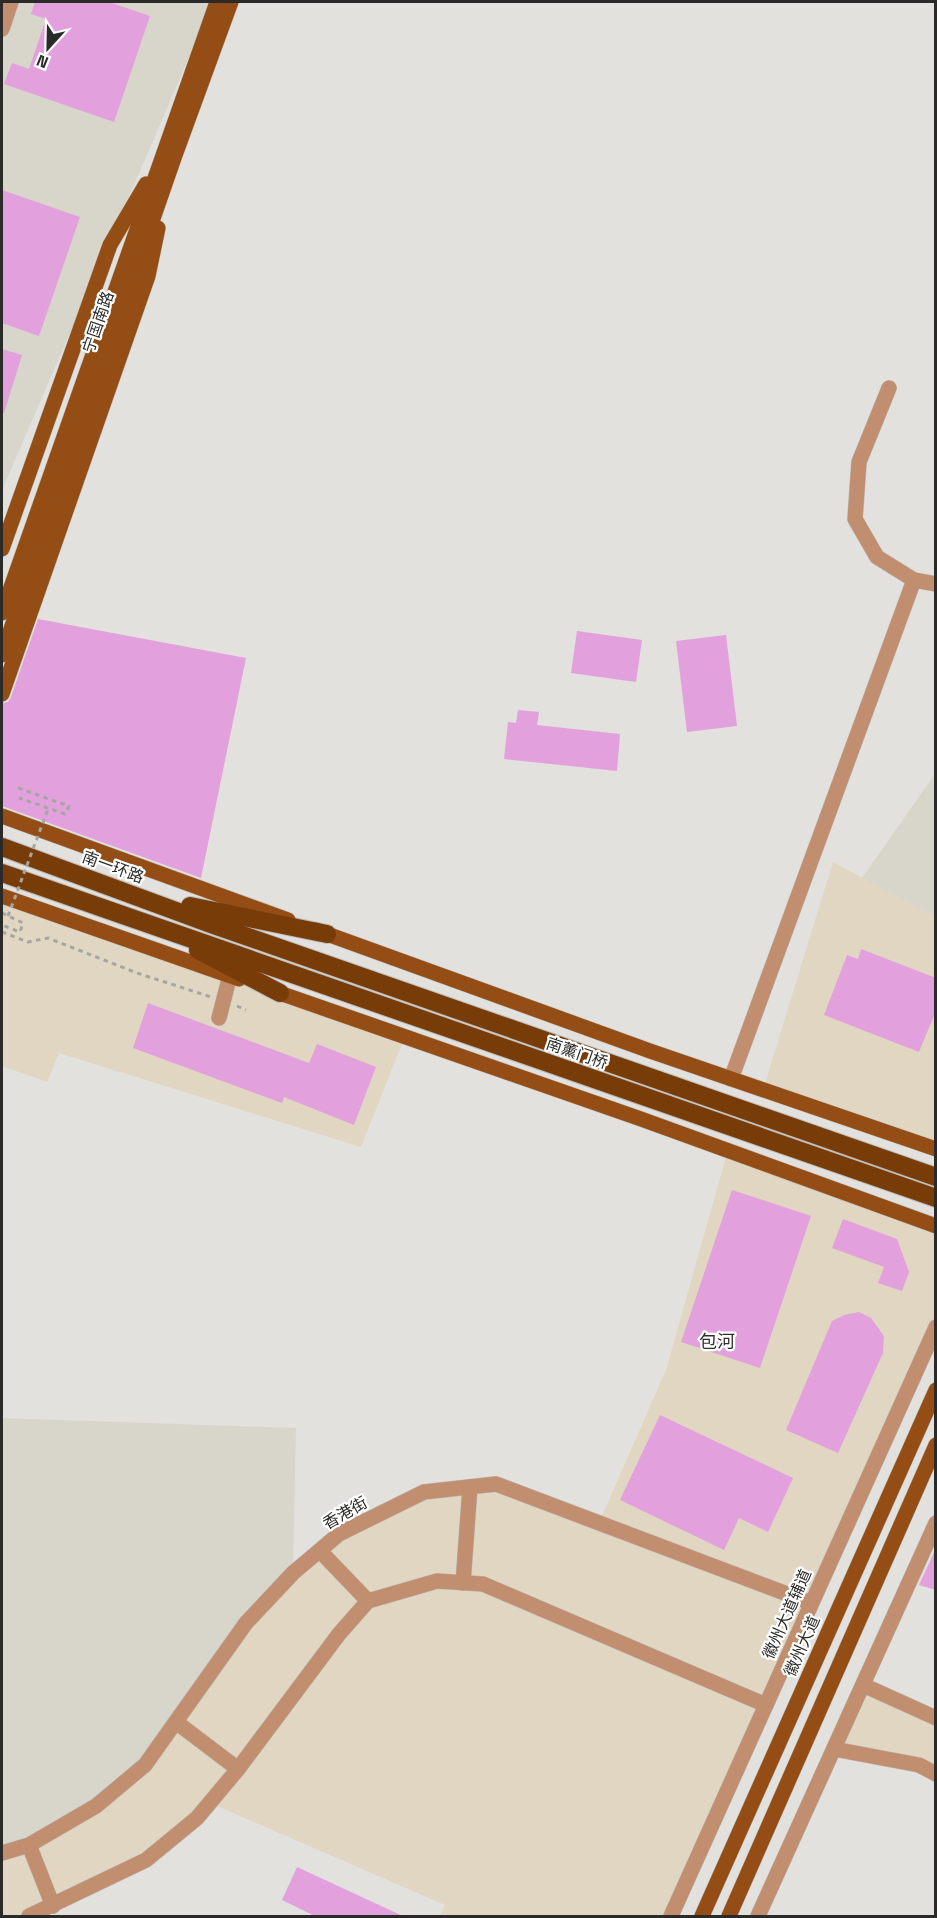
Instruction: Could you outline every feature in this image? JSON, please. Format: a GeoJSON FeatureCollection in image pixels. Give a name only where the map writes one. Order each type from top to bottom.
{"type":"FeatureCollection","features":[{"type":"Feature","properties":{"kind":"highway","name":"南一环路"},"geometry":{"type":"LineString","coordinates":[[2,847],[212,924]]}},
{"type":"Feature","properties":{"kind":"highway"},"geometry":{"type":"LineString","coordinates":[[2,873],[140,921],[280,993]]}},
{"type":"Feature","properties":{"kind":"highway"},"geometry":{"type":"LineString","coordinates":[[129,894],[327,934]]}},
{"type":"Feature","properties":{"kind":"highway","name":"南薰门桥"},"geometry":{"type":"LineString","coordinates":[[140,921],[936,1198]]}},
{"type":"Feature","properties":{"kind":"highway","name":"南薰门桥"},"geometry":{"type":"LineString","coordinates":[[212,924],[936,1177]]}},
{"type":"Feature","properties":{"kind":"main road","name":"宁国南路"},"geometry":{"type":"LineString","coordinates":[[2,655],[169,157],[217,2]]}},
{"type":"Feature","properties":{"kind":"main road","name":"宁国南路"},"geometry":{"type":"LineString","coordinates":[[2,613],[169,157],[231,2]]}},
{"type":"Feature","properties":{"kind":"main road"},"geometry":{"type":"LineString","coordinates":[[2,549],[110,245],[169,157]]}},
{"type":"Feature","properties":{"kind":"main road"},"geometry":{"type":"LineString","coordinates":[[2,694],[148,276],[169,157]]}},
{"type":"Feature","properties":{"kind":"main road"},"geometry":{"type":"LineString","coordinates":[[2,816],[731,1079],[936,1149]]}},
{"type":"Feature","properties":{"kind":"main road"},"geometry":{"type":"LineString","coordinates":[[2,896],[641,1119],[936,1226]]}},
{"type":"Feature","properties":{"kind":"main road","name":"徽州大道"},"geometry":{"type":"LineString","coordinates":[[702,1917],[936,1390]]}},
{"type":"Feature","properties":{"kind":"main road"},"geometry":{"type":"LineString","coordinates":[[729,1917],[936,1444]]}},
{"type":"Feature","properties":{"kind":"street"},"geometry":{"type":"LineString","coordinates":[[2,29],[11,2]]}},
{"type":"Feature","properties":{"kind":"street"},"geometry":{"type":"LineString","coordinates":[[889,388],[859,462],[855,519],[877,557],[914,580],[936,584]]}},
{"type":"Feature","properties":{"kind":"street"},"geometry":{"type":"LineString","coordinates":[[731,1079],[914,580]]}},
{"type":"Feature","properties":{"kind":"street"},"geometry":{"type":"LineString","coordinates":[[219,1018],[230,975]]}},
{"type":"Feature","properties":{"kind":"street","name":"徽州大道辅道"},"geometry":{"type":"LineString","coordinates":[[671,1917],[936,1327]]}},
{"type":"Feature","properties":{"kind":"street","name":"香港街"},"geometry":{"type":"LineString","coordinates":[[2,1853],[29,1845],[96,1806],[145,1765],[246,1623],[293,1573],[339,1534],[424,1492],[496,1484],[812,1603]]}},
{"type":"Feature","properties":{"kind":"street"},"geometry":{"type":"LineString","coordinates":[[463,1583],[470,1487]]}},
{"type":"Feature","properties":{"kind":"street"},"geometry":{"type":"LineString","coordinates":[[758,1917],[936,1523]]}},
{"type":"Feature","properties":{"kind":"street"},"geometry":{"type":"LineString","coordinates":[[320,1551],[368,1601]]}},
{"type":"Feature","properties":{"kind":"street"},"geometry":{"type":"LineString","coordinates":[[29,1917],[146,1860],[197,1818],[238,1769],[339,1634],[368,1601],[437,1581],[483,1584],[766,1705]]}},
{"type":"Feature","properties":{"kind":"street"},"geometry":{"type":"LineString","coordinates":[[863,1685],[936,1718]]}},
{"type":"Feature","properties":{"kind":"street"},"geometry":{"type":"LineString","coordinates":[[176,1722],[238,1769]]}},
{"type":"Feature","properties":{"kind":"street"},"geometry":{"type":"LineString","coordinates":[[834,1749],[919,1765],[936,1773]]}},
{"type":"Feature","properties":{"kind":"street"},"geometry":{"type":"LineString","coordinates":[[29,1845],[53,1906]]}},
{"type":"Feature","properties":{"kind":"path"},"geometry":{"type":"LineString","coordinates":[[18,788],[69,806],[65,814],[19,798]]}},
{"type":"Feature","properties":{"kind":"path"},"geometry":{"type":"LineString","coordinates":[[8,916],[48,809]]}},
{"type":"Feature","properties":{"kind":"path"},"geometry":{"type":"LineString","coordinates":[[2,913],[23,923],[20,932],[2,925]]}},
{"type":"Feature","properties":{"kind":"path"},"geometry":{"type":"LineString","coordinates":[[2,932],[28,942],[48,938],[137,973],[196,992]]}},
{"type":"Feature","properties":{"kind":"shaded area"},"geometry":{"type":"Polygon","coordinates":[[[2,2],[213,2],[2,490],[2,2]]]}},
{"type":"Feature","properties":{"kind":"shaded area"},"geometry":{"type":"Polygon","coordinates":[[[935,774],[935,917],[862,878],[935,774]]]}},
{"type":"Feature","properties":{"kind":"shaded area"},"geometry":{"type":"Polygon","coordinates":[[[833,862],[935,917],[935,1149],[763,1090],[833,862]]]}},
{"type":"Feature","properties":{"kind":"shaded area"},"geometry":{"type":"Polygon","coordinates":[[[2,896],[405,1036],[361,1147],[59,1053],[47,1082],[2,1066],[2,896]]]}},
{"type":"Feature","properties":{"kind":"shaded area"},"geometry":{"type":"Polygon","coordinates":[[[728,1150],[935,1226],[935,1327],[671,1916],[440,1916],[445,1905],[210,1803],[146,1860],[29,1916],[2,1916],[2,1853],[339,1534],[424,1492],[496,1484],[599,1523],[666,1370],[728,1150]]]}},
{"type":"Feature","properties":{"kind":"shaded area"},"geometry":{"type":"Polygon","coordinates":[[[2,1418],[296,1428],[293,1573],[145,1765],[96,1806],[2,1853],[2,1418]]]}},
{"type":"Feature","properties":{"kind":"shaded area"},"geometry":{"type":"Polygon","coordinates":[[[863,1685],[935,1718],[935,1774],[834,1749],[863,1685]]]}},
{"type":"Feature","properties":{"kind":"building"},"geometry":{"type":"Polygon","coordinates":[[[35,2],[109,2],[150,16],[114,122],[4,84],[12,63],[29,69],[46,19],[31,14],[35,2]]]}},
{"type":"Feature","properties":{"kind":"building"},"geometry":{"type":"Polygon","coordinates":[[[2,190],[80,217],[39,336],[2,323],[2,190]]]}},
{"type":"Feature","properties":{"kind":"building"},"geometry":{"type":"Polygon","coordinates":[[[2,349],[22,355],[4,413],[2,413],[2,349]]]}},
{"type":"Feature","properties":{"kind":"building"},"geometry":{"type":"Polygon","coordinates":[[[38,619],[246,658],[201,878],[2,806],[2,703],[8,702],[11,697],[38,619]]]}},
{"type":"Feature","properties":{"kind":"building"},"geometry":{"type":"Polygon","coordinates":[[[577,631],[642,640],[636,682],[571,673],[577,631]]]}},
{"type":"Feature","properties":{"kind":"building"},"geometry":{"type":"Polygon","coordinates":[[[726,635],[737,726],[687,732],[676,641],[726,635]]]}},
{"type":"Feature","properties":{"kind":"building"},"geometry":{"type":"Polygon","coordinates":[[[518,710],[539,712],[537,725],[620,734],[617,771],[504,759],[508,722],[516,723],[518,710]]]}},
{"type":"Feature","properties":{"kind":"building"},"geometry":{"type":"Polygon","coordinates":[[[861,949],[936,978],[936,1011],[919,1052],[824,1015],[847,955],[858,959],[861,949]]]}},
{"type":"Feature","properties":{"kind":"building"},"geometry":{"type":"Polygon","coordinates":[[[148,1003],[309,1063],[317,1044],[376,1067],[354,1125],[284,1097],[282,1103],[133,1048],[148,1003]]]}},
{"type":"Feature","properties":{"kind":"building"},"geometry":{"type":"Polygon","coordinates":[[[732,1190],[811,1216],[760,1368],[681,1342],[732,1190]]]}},
{"type":"Feature","properties":{"kind":"building"},"geometry":{"type":"Polygon","coordinates":[[[843,1219],[897,1239],[909,1272],[902,1291],[878,1283],[884,1267],[832,1248],[843,1219]]]}},
{"type":"Feature","properties":{"kind":"building"},"geometry":{"type":"Polygon","coordinates":[[[859,1312],[871,1318],[884,1336],[883,1353],[838,1453],[786,1430],[832,1321],[844,1315],[859,1312]]]}},
{"type":"Feature","properties":{"kind":"building"},"geometry":{"type":"Polygon","coordinates":[[[660,1415],[793,1478],[768,1532],[739,1518],[724,1550],[620,1500],[660,1415]]]}},
{"type":"Feature","properties":{"kind":"building"},"geometry":{"type":"Polygon","coordinates":[[[936,1548],[936,1590],[919,1585],[936,1548]]]}},
{"type":"Feature","properties":{"kind":"building"},"geometry":{"type":"Polygon","coordinates":[[[297,1867],[405,1917],[317,1917],[282,1900],[297,1867]]]}},
{"type":"Feature","properties":{"kind":"district","name":"包河"},"geometry":{"type":"Point","coordinates":[717,1341]}}]}
